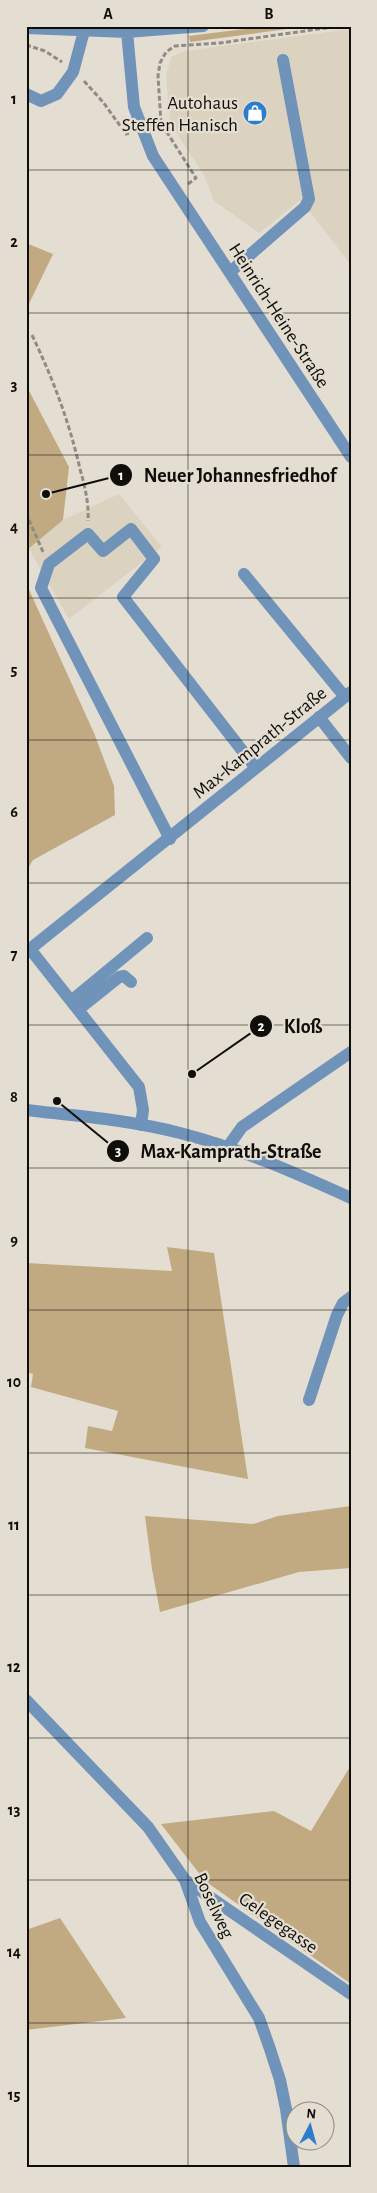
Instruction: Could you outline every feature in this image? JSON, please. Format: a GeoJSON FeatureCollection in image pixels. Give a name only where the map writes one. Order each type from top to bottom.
{"type":"FeatureCollection","features":[{"type":"Feature","properties":{"kind":"street"},"geometry":{"type":"LineString","coordinates":[[26,28],[127,32],[202,26]]}},
{"type":"Feature","properties":{"kind":"street"},"geometry":{"type":"LineString","coordinates":[[26,94],[41,100],[57,94],[73,72],[84,31]]}},
{"type":"Feature","properties":{"kind":"street","name":"Heinrich-Heine-Straße"},"geometry":{"type":"LineString","coordinates":[[127,32],[132,93],[141,128],[153,156],[351,457]]}},
{"type":"Feature","properties":{"kind":"street"},"geometry":{"type":"LineString","coordinates":[[230,272],[305,207],[309,199],[283,60]]}},
{"type":"Feature","properties":{"kind":"street"},"geometry":{"type":"LineString","coordinates":[[170,839],[41,588],[48,564],[88,534],[103,550],[131,529],[154,558],[123,597],[255,767]]}},
{"type":"Feature","properties":{"kind":"street"},"geometry":{"type":"LineString","coordinates":[[244,574],[348,694]]}},
{"type":"Feature","properties":{"kind":"street","name":"Max-Kamprath-Straße"},"geometry":{"type":"LineString","coordinates":[[141,1125],[144,1110],[139,1087],[30,949],[170,839],[255,767],[348,694]]}},
{"type":"Feature","properties":{"kind":"street"},"geometry":{"type":"LineString","coordinates":[[319,717],[348,754],[351,763]]}},
{"type":"Feature","properties":{"kind":"street"},"geometry":{"type":"LineString","coordinates":[[75,1005],[147,938]]}},
{"type":"Feature","properties":{"kind":"street"},"geometry":{"type":"LineString","coordinates":[[75,1005],[119,977],[124,976],[131,982]]}},
{"type":"Feature","properties":{"kind":"street"},"geometry":{"type":"LineString","coordinates":[[226,1148],[242,1128],[348,1058]]}},
{"type":"Feature","properties":{"kind":"street"},"geometry":{"type":"LineString","coordinates":[[26,1110],[141,1125],[181,1133],[295,1172],[351,1198]]}},
{"type":"Feature","properties":{"kind":"street"},"geometry":{"type":"LineString","coordinates":[[309,1400],[337,1314],[343,1303],[351,1297]]}},
{"type":"Feature","properties":{"kind":"street","name":"Boselweg"},"geometry":{"type":"LineString","coordinates":[[26,1700],[148,1827],[185,1880],[200,1922],[259,2018],[268,2041],[280,2080],[294,2167]]}},
{"type":"Feature","properties":{"kind":"street","name":"Gelegegasse"},"geometry":{"type":"LineString","coordinates":[[185,1880],[351,1994]]}},
{"type":"Feature","properties":{"kind":"path"},"geometry":{"type":"LineString","coordinates":[[178,193],[196,178],[161,123],[158,76],[160,63],[166,52],[175,46],[220,43],[340,26]]}},
{"type":"Feature","properties":{"kind":"path"},"geometry":{"type":"LineString","coordinates":[[26,45],[45,51],[73,72],[97,96],[126,134],[141,128]]}},
{"type":"Feature","properties":{"kind":"path"},"geometry":{"type":"LineString","coordinates":[[32,335],[54,382],[75,444],[89,505],[88,534]]}},
{"type":"Feature","properties":{"kind":"path"},"geometry":{"type":"LineString","coordinates":[[26,513],[48,564]]}},
{"type":"Feature","properties":{"kind":"shaded area"},"geometry":{"type":"Polygon","coordinates":[[[267,26],[309,26],[190,42],[189,36],[267,26]]]}},
{"type":"Feature","properties":{"kind":"shaded area"},"geometry":{"type":"Polygon","coordinates":[[[351,29],[351,265],[302,199],[259,233],[214,201],[204,175],[170,123],[166,76],[171,57],[185,51],[351,29]]]}},
{"type":"Feature","properties":{"kind":"shaded area"},"geometry":{"type":"Polygon","coordinates":[[[26,243],[53,254],[26,310],[26,243]]]}},
{"type":"Feature","properties":{"kind":"shaded area"},"geometry":{"type":"Polygon","coordinates":[[[26,385],[69,467],[63,520],[26,551],[26,385]]]}},
{"type":"Feature","properties":{"kind":"shaded area"},"geometry":{"type":"Polygon","coordinates":[[[119,494],[162,547],[69,619],[29,549],[63,520],[119,494]]]}},
{"type":"Feature","properties":{"kind":"shaded area"},"geometry":{"type":"Polygon","coordinates":[[[26,583],[94,733],[114,786],[115,815],[33,860],[26,872],[26,583]]]}},
{"type":"Feature","properties":{"kind":"shaded area"},"geometry":{"type":"Polygon","coordinates":[[[167,1247],[214,1253],[248,1479],[85,1448],[88,1426],[112,1431],[118,1411],[31,1387],[33,1374],[26,1372],[26,1263],[172,1271],[167,1247]]]}},
{"type":"Feature","properties":{"kind":"shaded area"},"geometry":{"type":"Polygon","coordinates":[[[351,1506],[351,1568],[299,1572],[160,1612],[145,1516],[253,1524],[278,1516],[351,1506]]]}},
{"type":"Feature","properties":{"kind":"shaded area"},"geometry":{"type":"Polygon","coordinates":[[[351,1765],[351,1984],[205,1881],[161,1824],[274,1811],[311,1831],[351,1765]]]}},
{"type":"Feature","properties":{"kind":"shaded area"},"geometry":{"type":"Polygon","coordinates":[[[60,1918],[126,2018],[26,2030],[26,1930],[60,1918]]]}},
{"type":"Feature","properties":{"kind":"place","name":"Autohaus Steffen Hanisch"},"geometry":{"type":"Point","coordinates":[255,113]}},
{"type":"Feature","properties":{"kind":"place","name":"Neuer Johannesfriedhof"},"geometry":{"type":"Point","coordinates":[46,494]}},
{"type":"Feature","properties":{"kind":"place","name":"Kloß"},"geometry":{"type":"Point","coordinates":[192,1074]}},
{"type":"Feature","properties":{"kind":"place","name":"Max-Kamprath-Straße"},"geometry":{"type":"Point","coordinates":[57,1101]}}]}
